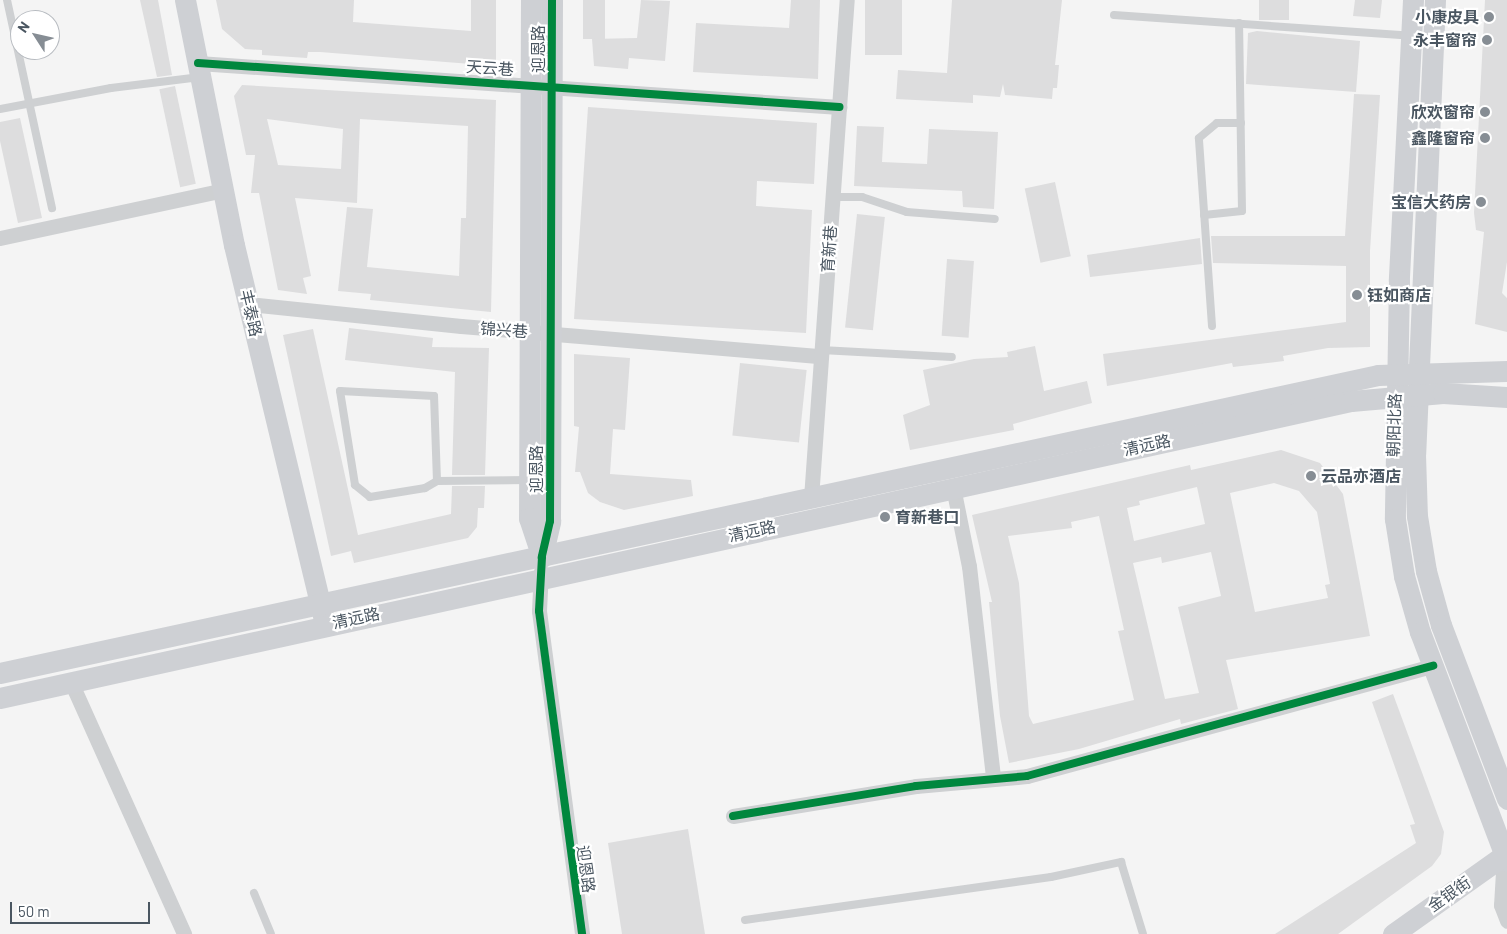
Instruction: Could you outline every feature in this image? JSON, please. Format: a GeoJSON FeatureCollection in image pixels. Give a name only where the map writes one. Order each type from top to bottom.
{"type":"FeatureCollection","features":[{"type":"Feature","properties":{"kind":"main road","name":"丰泰路"},"geometry":{"type":"LineString","coordinates":[[185,0],[248,304],[323,615]]}},
{"type":"Feature","properties":{"kind":"main road","name":"迎恩路"},"geometry":{"type":"LineString","coordinates":[[531,0],[541,85],[551,334],[550,522],[541,567]]}},
{"type":"Feature","properties":{"kind":"main road","name":"迎恩路"},"geometry":{"type":"LineString","coordinates":[[541,567],[529,518],[530,332],[541,85],[552,0]]}},
{"type":"Feature","properties":{"kind":"main road","name":"朝阳北路"},"geometry":{"type":"LineString","coordinates":[[1413,0],[1395,396],[1395,519],[1404,576],[1433,666],[1506,858]]}},
{"type":"Feature","properties":{"kind":"main road","name":"朝阳北路"},"geometry":{"type":"LineString","coordinates":[[1435,0],[1414,489],[1426,571],[1441,625],[1506,795]]}},
{"type":"Feature","properties":{"kind":"main road","name":"清远路"},"geometry":{"type":"LineString","coordinates":[[541,567],[811,498],[1396,374],[1507,371]]}},
{"type":"Feature","properties":{"kind":"main road","name":"清远路"},"geometry":{"type":"LineString","coordinates":[[0,673],[323,615],[541,567],[953,487],[1351,401],[1418,394],[1507,396]]}},
{"type":"Feature","properties":{"kind":"main road","name":"清远路"},"geometry":{"type":"LineString","coordinates":[[0,698],[71,682],[323,615]]}},
{"type":"Feature","properties":{"kind":"main road","name":"金银街"},"geometry":{"type":"LineString","coordinates":[[1393,934],[1506,858]]}},
{"type":"Feature","properties":{"kind":"street","name":"育新巷"},"geometry":{"type":"LineString","coordinates":[[811,498],[847,0]]}},
{"type":"Feature","properties":{"kind":"street","name":"天云巷"},"geometry":{"type":"LineString","coordinates":[[200,70],[541,85],[839,107]]}},
{"type":"Feature","properties":{"kind":"street"},"geometry":{"type":"LineString","coordinates":[[0,238],[224,190]]}},
{"type":"Feature","properties":{"kind":"street","name":"锦兴巷"},"geometry":{"type":"LineString","coordinates":[[248,304],[551,334],[821,353]]}},
{"type":"Feature","properties":{"kind":"street"},"geometry":{"type":"LineString","coordinates":[[953,487],[969,566],[993,777]]}},
{"type":"Feature","properties":{"kind":"street","name":"迎恩路"},"geometry":{"type":"LineString","coordinates":[[541,567],[538,611],[579,933]]}},
{"type":"Feature","properties":{"kind":"street"},"geometry":{"type":"LineString","coordinates":[[733,816],[993,777],[1027,776],[1433,666]]}},
{"type":"Feature","properties":{"kind":"street"},"geometry":{"type":"LineString","coordinates":[[71,682],[184,934]]}},
{"type":"Feature","properties":{"kind":"street"},"geometry":{"type":"LineString","coordinates":[[1506,858],[1501,904],[1507,921]]}},
{"type":"Feature","properties":{"kind":"lane"},"geometry":{"type":"LineString","coordinates":[[7,0],[52,208]]}},
{"type":"Feature","properties":{"kind":"lane"},"geometry":{"type":"LineString","coordinates":[[1114,15],[1411,36]]}},
{"type":"Feature","properties":{"kind":"lane"},"geometry":{"type":"LineString","coordinates":[[1204,215],[1242,211],[1239,23]]}},
{"type":"Feature","properties":{"kind":"lane"},"geometry":{"type":"LineString","coordinates":[[0,109],[200,70]]}},
{"type":"Feature","properties":{"kind":"lane"},"geometry":{"type":"LineString","coordinates":[[1212,326],[1199,138],[1216,123],[1241,124]]}},
{"type":"Feature","properties":{"kind":"lane"},"geometry":{"type":"LineString","coordinates":[[832,197],[862,196],[907,212],[995,219]]}},
{"type":"Feature","properties":{"kind":"lane"},"geometry":{"type":"LineString","coordinates":[[821,353],[952,357]]}},
{"type":"Feature","properties":{"kind":"lane"},"geometry":{"type":"LineString","coordinates":[[437,481],[434,396],[340,391],[355,485],[359,490],[377,499],[425,488],[437,481],[529,480]]}},
{"type":"Feature","properties":{"kind":"lane"},"geometry":{"type":"LineString","coordinates":[[745,920],[1051,877],[1121,862],[1143,934]]}},
{"type":"Feature","properties":{"kind":"lane"},"geometry":{"type":"LineString","coordinates":[[254,894],[271,934]]}},
{"type":"Feature","properties":{"kind":"building"},"geometry":{"type":"Polygon","coordinates":[[[140,0],[158,0],[172,75],[157,77],[140,0]]]}},
{"type":"Feature","properties":{"kind":"building"},"geometry":{"type":"Polygon","coordinates":[[[216,0],[354,0],[353,22],[471,31],[471,0],[496,0],[496,66],[320,52],[308,52],[307,58],[262,55],[262,50],[245,49],[222,29],[216,0]]]}},
{"type":"Feature","properties":{"kind":"building"},"geometry":{"type":"Polygon","coordinates":[[[583,0],[605,0],[605,39],[583,39],[583,0]]]}},
{"type":"Feature","properties":{"kind":"building"},"geometry":{"type":"Polygon","coordinates":[[[641,0],[670,1],[665,61],[629,58],[628,69],[594,66],[592,39],[637,38],[641,0]]]}},
{"type":"Feature","properties":{"kind":"building"},"geometry":{"type":"Polygon","coordinates":[[[791,0],[820,0],[818,79],[693,72],[696,23],[789,28],[791,0]]]}},
{"type":"Feature","properties":{"kind":"building"},"geometry":{"type":"Polygon","coordinates":[[[865,0],[902,0],[902,55],[865,55],[865,0]]]}},
{"type":"Feature","properties":{"kind":"building"},"geometry":{"type":"Polygon","coordinates":[[[952,0],[1062,0],[1055,65],[1059,65],[1057,88],[1053,88],[1052,99],[1005,95],[1003,84],[1000,97],[973,95],[973,103],[896,99],[898,70],[947,73],[952,0]]]}},
{"type":"Feature","properties":{"kind":"building"},"geometry":{"type":"Polygon","coordinates":[[[1259,0],[1289,0],[1289,20],[1259,20],[1259,0]]]}},
{"type":"Feature","properties":{"kind":"building"},"geometry":{"type":"Polygon","coordinates":[[[1355,0],[1382,0],[1380,18],[1353,16],[1355,0]]]}},
{"type":"Feature","properties":{"kind":"building"},"geometry":{"type":"Polygon","coordinates":[[[1485,0],[1507,0],[1507,262],[1502,293],[1507,298],[1507,332],[1475,324],[1484,232],[1476,230],[1474,213],[1485,0]]]}},
{"type":"Feature","properties":{"kind":"building"},"geometry":{"type":"Polygon","coordinates":[[[1257,31],[1360,41],[1356,92],[1246,84],[1248,33],[1257,31]]]}},
{"type":"Feature","properties":{"kind":"building"},"geometry":{"type":"Polygon","coordinates":[[[242,85],[496,100],[491,312],[370,300],[371,294],[338,291],[347,207],[373,209],[367,267],[459,276],[461,218],[466,218],[468,126],[360,119],[357,203],[295,198],[311,276],[303,278],[307,294],[278,290],[259,193],[251,193],[255,155],[246,155],[234,96],[242,85]],[[267,119],[278,165],[341,169],[343,129],[267,119]]]}},
{"type":"Feature","properties":{"kind":"building"},"geometry":{"type":"Polygon","coordinates":[[[175,86],[196,184],[180,187],[159,89],[175,86]]]}},
{"type":"Feature","properties":{"kind":"building"},"geometry":{"type":"Polygon","coordinates":[[[1354,94],[1380,95],[1370,251],[1370,347],[1328,348],[1283,356],[1284,361],[1233,367],[1232,363],[1107,386],[1103,354],[1346,322],[1346,266],[1213,263],[1211,236],[1345,236],[1354,94]]]}},
{"type":"Feature","properties":{"kind":"building"},"geometry":{"type":"Polygon","coordinates":[[[588,107],[817,123],[814,184],[757,181],[756,206],[812,210],[806,333],[574,319],[588,107]]]}},
{"type":"Feature","properties":{"kind":"building"},"geometry":{"type":"Polygon","coordinates":[[[20,118],[42,218],[18,223],[0,141],[0,122],[20,118]]]}},
{"type":"Feature","properties":{"kind":"building"},"geometry":{"type":"Polygon","coordinates":[[[857,126],[884,127],[882,162],[927,164],[929,129],[998,132],[994,209],[963,207],[962,191],[854,186],[857,126]]]}},
{"type":"Feature","properties":{"kind":"building"},"geometry":{"type":"Polygon","coordinates":[[[1055,182],[1071,256],[1040,263],[1025,188],[1055,182]]]}},
{"type":"Feature","properties":{"kind":"building"},"geometry":{"type":"Polygon","coordinates":[[[857,214],[885,217],[873,330],[845,327],[857,214]]]}},
{"type":"Feature","properties":{"kind":"building"},"geometry":{"type":"Polygon","coordinates":[[[1200,238],[1202,264],[1090,277],[1087,255],[1200,238]]]}},
{"type":"Feature","properties":{"kind":"building"},"geometry":{"type":"Polygon","coordinates":[[[947,259],[974,261],[969,338],[942,336],[947,259]]]}},
{"type":"Feature","properties":{"kind":"building"},"geometry":{"type":"Polygon","coordinates":[[[349,328],[433,338],[432,347],[489,348],[485,475],[452,475],[455,372],[345,360],[349,328]]]}},
{"type":"Feature","properties":{"kind":"building"},"geometry":{"type":"Polygon","coordinates":[[[313,329],[358,535],[451,514],[452,486],[485,486],[484,508],[478,508],[477,527],[468,538],[354,563],[351,551],[331,556],[283,335],[313,329]]]}},
{"type":"Feature","properties":{"kind":"building"},"geometry":{"type":"Polygon","coordinates":[[[1035,346],[1044,391],[1087,381],[1092,403],[1013,424],[1014,430],[910,450],[903,415],[930,405],[923,370],[974,359],[1008,357],[1007,352],[1035,346]]]}},
{"type":"Feature","properties":{"kind":"building"},"geometry":{"type":"Polygon","coordinates":[[[574,354],[630,358],[625,430],[613,429],[610,474],[691,480],[693,496],[624,510],[600,502],[588,493],[580,472],[575,472],[579,427],[574,426],[574,354]]]}},
{"type":"Feature","properties":{"kind":"building"},"geometry":{"type":"Polygon","coordinates":[[[740,363],[807,370],[799,443],[732,436],[740,363]]]}},
{"type":"Feature","properties":{"kind":"building"},"geometry":{"type":"Polygon","coordinates":[[[1281,450],[1320,463],[1343,494],[1370,636],[1226,660],[1238,709],[1181,724],[1180,719],[1079,749],[1009,763],[1000,716],[989,602],[992,602],[972,515],[1190,465],[1191,470],[1281,450]],[[1274,483],[1230,493],[1255,612],[1328,598],[1325,585],[1330,584],[1317,512],[1299,491],[1274,483]],[[1197,487],[1139,501],[1140,505],[1127,508],[1134,541],[1205,524],[1197,487]],[[1099,516],[1071,522],[1072,528],[1008,536],[1019,583],[1029,716],[1033,724],[1134,700],[1118,631],[1124,630],[1099,516]],[[1211,552],[1162,563],[1161,557],[1133,563],[1165,699],[1199,693],[1178,607],[1221,596],[1211,552]]]}},
{"type":"Feature","properties":{"kind":"building"},"geometry":{"type":"Polygon","coordinates":[[[1393,694],[1444,832],[1441,854],[1432,866],[1338,934],[1275,934],[1416,843],[1410,825],[1415,824],[1372,702],[1393,694]]]}},
{"type":"Feature","properties":{"kind":"building"},"geometry":{"type":"Polygon","coordinates":[[[688,829],[705,934],[622,934],[608,843],[688,829]]]}},
{"type":"Feature","properties":{"kind":"cycle path"},"geometry":{"type":"LineString","coordinates":[[552,0],[550,521],[542,557],[539,611],[582,934]]}},
{"type":"Feature","properties":{"kind":"cycle path"},"geometry":{"type":"LineString","coordinates":[[198,63],[839,107]]}},
{"type":"Feature","properties":{"kind":"cycle path"},"geometry":{"type":"LineString","coordinates":[[733,816],[916,786],[1027,776],[1433,666]]}},
{"type":"Feature","properties":{"kind":"place","name":"小康皮具"},"geometry":{"type":"Point","coordinates":[1489,17]}},
{"type":"Feature","properties":{"kind":"place","name":"永丰窗帘"},"geometry":{"type":"Point","coordinates":[1487,40]}},
{"type":"Feature","properties":{"kind":"place","name":"欣欢窗帘"},"geometry":{"type":"Point","coordinates":[1485,112]}},
{"type":"Feature","properties":{"kind":"place","name":"鑫隆窗帘"},"geometry":{"type":"Point","coordinates":[1485,138]}},
{"type":"Feature","properties":{"kind":"place","name":"宝信大药房"},"geometry":{"type":"Point","coordinates":[1481,202]}},
{"type":"Feature","properties":{"kind":"place","name":"钰如商店"},"geometry":{"type":"Point","coordinates":[1357,295]}},
{"type":"Feature","properties":{"kind":"place","name":"云品亦酒店"},"geometry":{"type":"Point","coordinates":[1311,476]}},
{"type":"Feature","properties":{"kind":"place","name":"育新巷口"},"geometry":{"type":"Point","coordinates":[885,517]}}]}
